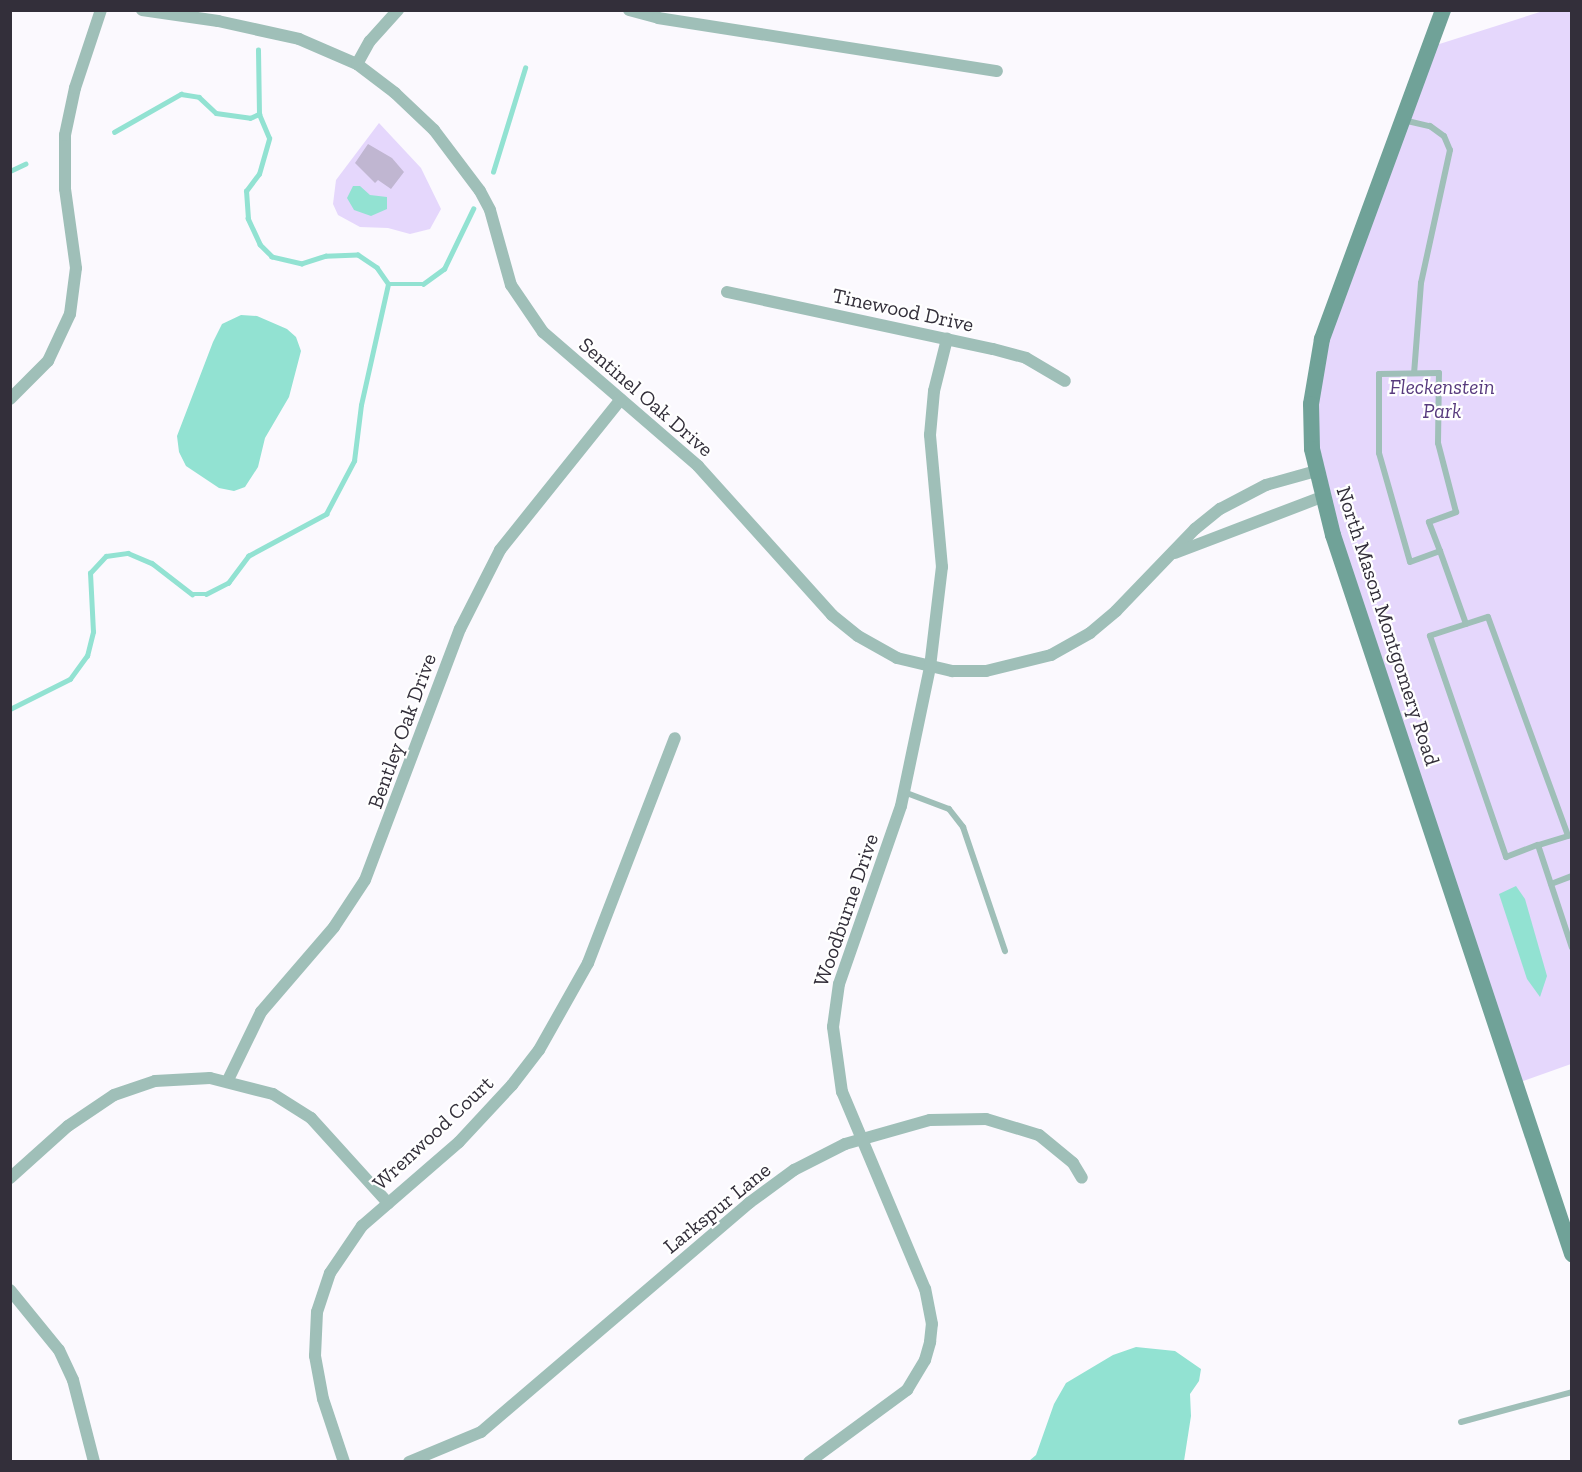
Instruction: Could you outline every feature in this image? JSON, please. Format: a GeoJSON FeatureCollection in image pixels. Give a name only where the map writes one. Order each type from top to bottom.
{"type":"FeatureCollection","features":[{"type":"Feature","properties":{"kind":"street"},"geometry":{"type":"LineString","coordinates":[[10,399],[48,361],[70,314],[76,268],[65,189],[65,135],[75,88],[101,10]]}},
{"type":"Feature","properties":{"kind":"street","name":"Sentinel Oak Drive"},"geometry":{"type":"LineString","coordinates":[[142,10],[218,21],[299,39],[357,64],[412,108],[450,148],[490,210],[519,302],[556,346],[698,466],[832,615],[877,648],[930,667],[986,671],[1051,655],[1090,633],[1220,509],[1266,485],[1316,471]]}},
{"type":"Feature","properties":{"kind":"street"},"geometry":{"type":"LineString","coordinates":[[357,64],[370,41],[398,10]]}},
{"type":"Feature","properties":{"kind":"street"},"geometry":{"type":"LineString","coordinates":[[629,10],[658,18],[997,71]]}},
{"type":"Feature","properties":{"kind":"street","name":"North Mason Montgomery Road"},"geometry":{"type":"LineString","coordinates":[[1443,10],[1322,339],[1311,404],[1316,471],[1322,497],[1569,1237],[1572,1254]]}},
{"type":"Feature","properties":{"kind":"street","name":"Tinewood Drive"},"geometry":{"type":"LineString","coordinates":[[727,292],[1026,358],[1065,381]]}},
{"type":"Feature","properties":{"kind":"street","name":"Woodburne Drive"},"geometry":{"type":"LineString","coordinates":[[809,1461],[907,1390],[925,1360],[930,1342],[932,1324],[925,1289],[859,1139],[842,1092],[836,1060],[835,1005],[856,931],[904,792],[930,667],[942,567],[930,435],[934,391],[947,339]]}},
{"type":"Feature","properties":{"kind":"street","name":"Bentley Oak Drive"},"geometry":{"type":"LineString","coordinates":[[228,1080],[261,1012],[334,927],[365,880],[460,629],[500,550],[621,399]]}},
{"type":"Feature","properties":{"kind":"street","name":"Sentinel Oak Drive"},"geometry":{"type":"LineString","coordinates":[[1171,555],[1322,497]]}},
{"type":"Feature","properties":{"kind":"street","name":"Wrenwood Court"},"geometry":{"type":"LineString","coordinates":[[344,1461],[318,1379],[314,1332],[317,1312],[338,1256],[388,1203],[490,1110],[539,1050],[588,963],[675,738]]}},
{"type":"Feature","properties":{"kind":"street"},"geometry":{"type":"LineString","coordinates":[[10,1178],[68,1126],[114,1095],[177,1078],[228,1080],[273,1094],[311,1118],[388,1203]]}},
{"type":"Feature","properties":{"kind":"street","name":"Larkspur Lane"},"geometry":{"type":"LineString","coordinates":[[409,1461],[481,1432],[749,1203],[794,1170],[859,1139],[930,1120],[986,1119],[1039,1135],[1073,1163],[1082,1178]]}},
{"type":"Feature","properties":{"kind":"street"},"geometry":{"type":"LineString","coordinates":[[10,1290],[59,1350],[73,1380],[94,1461]]}},
{"type":"Feature","properties":{"kind":"lane"},"geometry":{"type":"LineString","coordinates":[[1403,120],[1430,126],[1444,136],[1450,150],[1421,283],[1414,374]]}},
{"type":"Feature","properties":{"kind":"lane"},"geometry":{"type":"LineString","coordinates":[[1440,550],[1410,562],[1378,453],[1379,374],[1439,373],[1438,443],[1456,512],[1429,522],[1440,550],[1466,624]]}},
{"type":"Feature","properties":{"kind":"lane"},"geometry":{"type":"LineString","coordinates":[[1488,617],[1568,837],[1506,857],[1430,636],[1466,624],[1488,617]]}},
{"type":"Feature","properties":{"kind":"lane"},"geometry":{"type":"LineString","coordinates":[[904,792],[949,809],[963,827],[1005,951]]}},
{"type":"Feature","properties":{"kind":"lane"},"geometry":{"type":"LineString","coordinates":[[1538,845],[1572,948]]}},
{"type":"Feature","properties":{"kind":"lane"},"geometry":{"type":"LineString","coordinates":[[1551,884],[1572,876]]}},
{"type":"Feature","properties":{"kind":"lane"},"geometry":{"type":"LineString","coordinates":[[1461,1422],[1572,1392]]}},
{"type":"Feature","properties":{"kind":"green space","name":"Fleckenstein Park"},"geometry":{"type":"Polygon","coordinates":[[[1543,11],[1571,11],[1571,1064],[1515,1084],[1318,482],[1315,371],[1430,47],[1543,11]]]}},
{"type":"Feature","properties":{"kind":"green space"},"geometry":{"type":"Polygon","coordinates":[[[379,123],[421,168],[441,209],[430,229],[410,234],[388,228],[360,227],[338,215],[333,204],[336,180],[379,123]]]}},
{"type":"Feature","properties":{"kind":"shaded area"},"geometry":{"type":"Polygon","coordinates":[[[353,186],[360,186],[370,195],[387,197],[387,209],[371,216],[354,210],[347,198],[353,186]]]}},
{"type":"Feature","properties":{"kind":"shaded area"},"geometry":{"type":"Polygon","coordinates":[[[241,315],[257,316],[287,329],[296,337],[301,351],[289,397],[265,438],[258,467],[245,487],[234,491],[219,488],[186,466],[179,452],[177,436],[222,324],[241,315]]]}},
{"type":"Feature","properties":{"kind":"shaded area"},"geometry":{"type":"Polygon","coordinates":[[[1516,886],[1525,899],[1547,976],[1540,997],[1527,979],[1499,894],[1516,886]]]}},
{"type":"Feature","properties":{"kind":"shaded area"},"geometry":{"type":"Polygon","coordinates":[[[1136,1347],[1175,1351],[1201,1369],[1199,1381],[1190,1394],[1191,1416],[1184,1461],[1029,1461],[1036,1455],[1054,1404],[1066,1383],[1113,1355],[1136,1347]]]}},
{"type":"Feature","properties":{"kind":"building"},"geometry":{"type":"Polygon","coordinates":[[[368,144],[392,158],[404,172],[391,189],[378,180],[375,183],[355,163],[368,144]]]}},
{"type":"Feature","properties":{"kind":"waterway"},"geometry":{"type":"LineString","coordinates":[[10,709],[70,679],[87,656],[93,632],[90,573],[106,556],[128,553],[152,563],[192,594],[206,594],[228,583],[248,556],[326,514],[354,461],[361,405],[388,284],[377,268],[358,255],[326,256],[302,264],[272,257],[260,245],[248,219],[246,191],[259,174],[269,138],[259,114],[258,50]]}},
{"type":"Feature","properties":{"kind":"waterway"},"geometry":{"type":"LineString","coordinates":[[493,172],[525,68]]}},
{"type":"Feature","properties":{"kind":"waterway"},"geometry":{"type":"LineString","coordinates":[[114,132],[181,94],[199,97],[216,113],[250,118],[259,114]]}},
{"type":"Feature","properties":{"kind":"waterway"},"geometry":{"type":"LineString","coordinates":[[10,171],[25,164]]}},
{"type":"Feature","properties":{"kind":"waterway"},"geometry":{"type":"LineString","coordinates":[[388,284],[423,284],[444,269],[473,209]]}}]}
